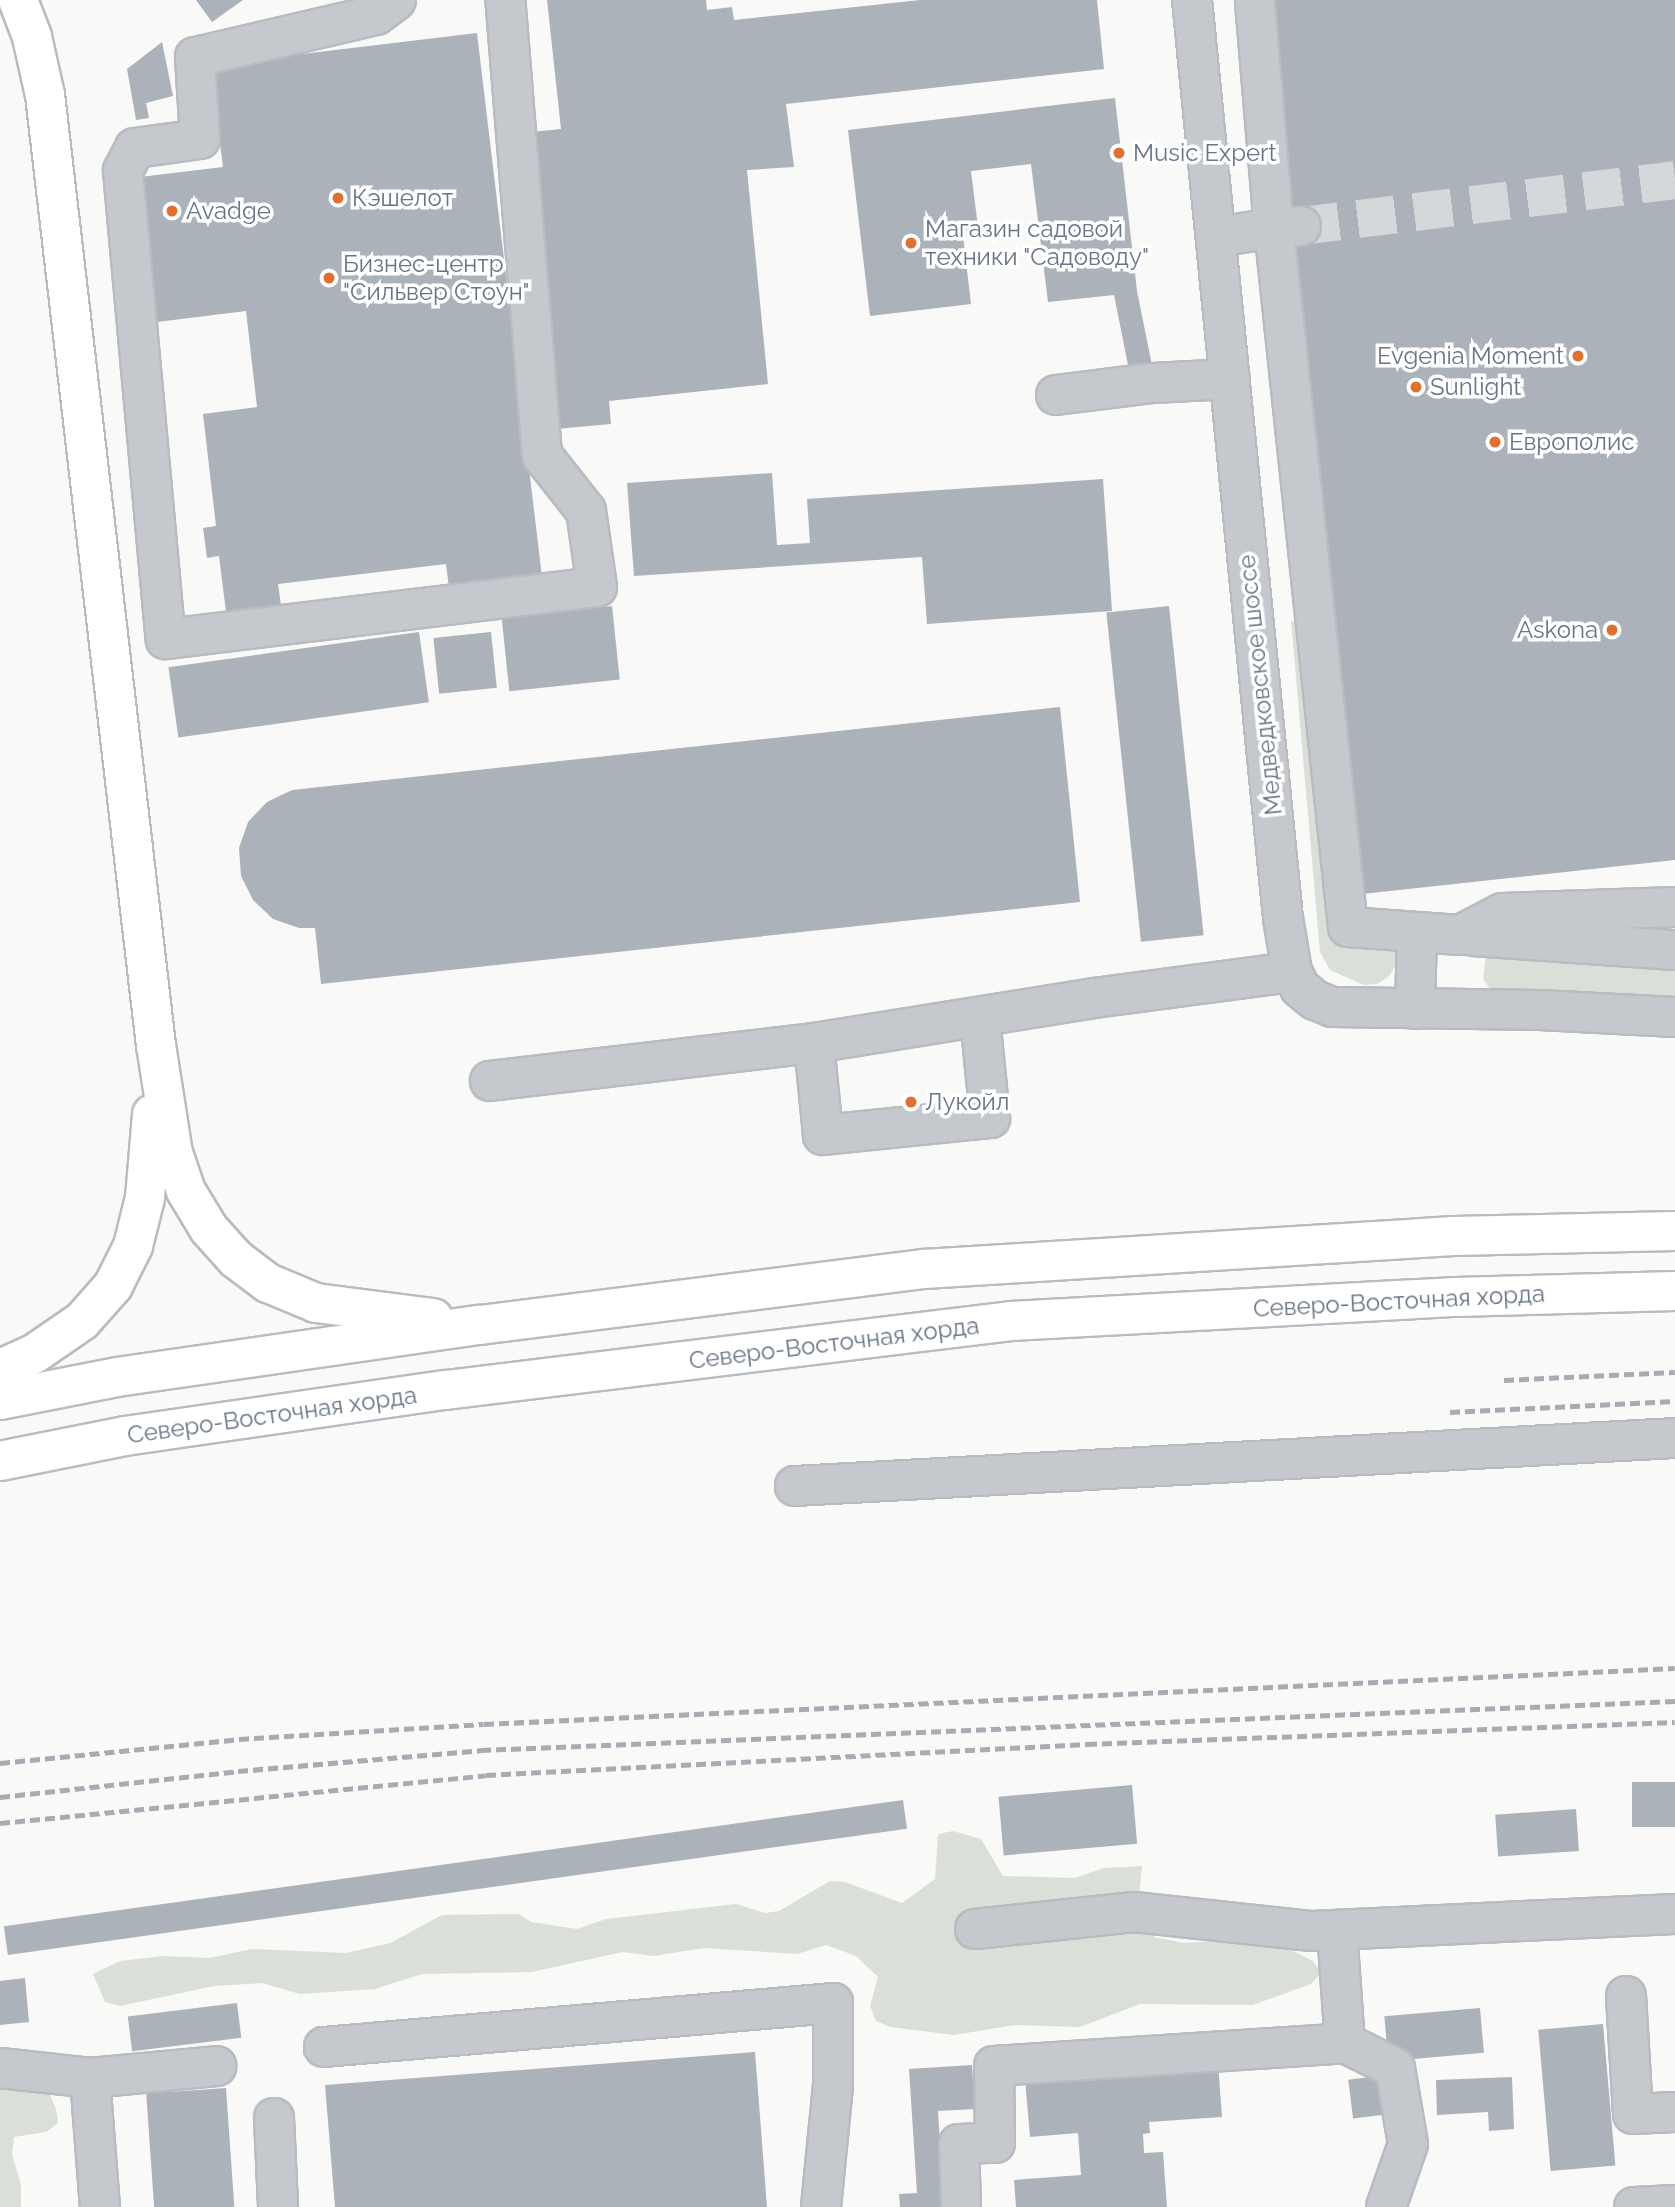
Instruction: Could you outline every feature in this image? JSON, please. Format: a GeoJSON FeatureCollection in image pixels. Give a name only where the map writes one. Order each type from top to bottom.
{"type":"FeatureCollection","features":[{"type":"Feature","properties":{"kind":"main road"},"geometry":{"type":"LineString","coordinates":[[18,0],[32,37],[45,95],[156,1045],[173,1153],[186,1191],[209,1229],[236,1259],[268,1283],[316,1303],[480,1325]]}},
{"type":"Feature","properties":{"kind":"main road"},"geometry":{"type":"LineString","coordinates":[[0,1369],[34,1354],[82,1321],[113,1286],[133,1246],[145,1198],[156,1045]]}},
{"type":"Feature","properties":{"kind":"main road"},"geometry":{"type":"LineString","coordinates":[[0,1400],[117,1377],[480,1325],[924,1269],[1454,1236],[1675,1231]]}},
{"type":"Feature","properties":{"kind":"main road","name":"Северо-Восточная хорда"},"geometry":{"type":"LineString","coordinates":[[0,1461],[125,1436],[446,1390],[1011,1321],[1457,1297],[1675,1292]]}},
{"type":"Feature","properties":{"kind":"street"},"geometry":{"type":"LineString","coordinates":[[397,0],[376,15],[195,57],[200,139],[135,148],[122,171],[166,639],[597,587],[586,511],[542,455],[505,0]]}},
{"type":"Feature","properties":{"kind":"street","name":"Медведковское шоссе"},"geometry":{"type":"LineString","coordinates":[[1192,0],[1283,918],[1292,972],[1300,988],[1315,1000],[1332,1007],[1540,1010],[1675,1017]]}},
{"type":"Feature","properties":{"kind":"street"},"geometry":{"type":"LineString","coordinates":[[1255,0],[1287,227],[1348,927],[1675,950]]}},
{"type":"Feature","properties":{"kind":"street"},"geometry":{"type":"LineString","coordinates":[[1216,237],[1287,227]]}},
{"type":"Feature","properties":{"kind":"street"},"geometry":{"type":"LineString","coordinates":[[1056,395],[1153,383],[1230,379]]}},
{"type":"Feature","properties":{"kind":"street"},"geometry":{"type":"LineString","coordinates":[[1460,935],[1502,912],[1675,907]]}},
{"type":"Feature","properties":{"kind":"street"},"geometry":{"type":"LineString","coordinates":[[1415,1009],[1417,932]]}},
{"type":"Feature","properties":{"kind":"street"},"geometry":{"type":"LineString","coordinates":[[490,1081],[814,1043],[1094,998],[1292,972]]}},
{"type":"Feature","properties":{"kind":"street"},"geometry":{"type":"LineString","coordinates":[[814,1043],[823,1135],[990,1118],[979,1018]]}},
{"type":"Feature","properties":{"kind":"street"},"geometry":{"type":"LineString","coordinates":[[795,1486],[1675,1438]]}},
{"type":"Feature","properties":{"kind":"street"},"geometry":{"type":"LineString","coordinates":[[975,1929],[1134,1912],[1312,1931],[1675,1914]]}},
{"type":"Feature","properties":{"kind":"street"},"geometry":{"type":"LineString","coordinates":[[1337,1930],[1345,2043]]}},
{"type":"Feature","properties":{"kind":"street"},"geometry":{"type":"LineString","coordinates":[[1626,1996],[1633,2114],[1675,2112]]}},
{"type":"Feature","properties":{"kind":"street"},"geometry":{"type":"LineString","coordinates":[[324,2047],[834,2003],[833,2085],[821,2207]]}},
{"type":"Feature","properties":{"kind":"street"},"geometry":{"type":"LineString","coordinates":[[961,2207],[959,2144],[995,2143],[994,2066],[1345,2043],[1395,2068],[1408,2144],[1386,2207]]}},
{"type":"Feature","properties":{"kind":"street"},"geometry":{"type":"LineString","coordinates":[[0,2068],[90,2078],[216,2066]]}},
{"type":"Feature","properties":{"kind":"street"},"geometry":{"type":"LineString","coordinates":[[90,2078],[100,2207]]}},
{"type":"Feature","properties":{"kind":"street"},"geometry":{"type":"LineString","coordinates":[[274,2118],[278,2207]]}},
{"type":"Feature","properties":{"kind":"street"},"geometry":{"type":"LineString","coordinates":[[1634,2207],[1675,2205]]}},
{"type":"Feature","properties":{"kind":"shaded area"},"geometry":{"type":"Polygon","coordinates":[[[1291,620],[1302,628],[1337,942],[1395,949],[1396,965],[1388,977],[1377,984],[1364,985],[1330,970],[1320,952],[1291,620]]]}},
{"type":"Feature","properties":{"kind":"shaded area"},"geometry":{"type":"Polygon","coordinates":[[[1487,949],[1675,965],[1675,1000],[1491,990],[1483,979],[1487,949]]]}},
{"type":"Feature","properties":{"kind":"shaded area"},"geometry":{"type":"Polygon","coordinates":[[[953,1831],[981,1839],[1003,1876],[1075,1878],[1104,1868],[1142,1866],[1139,1896],[1154,1937],[1184,1943],[1243,1939],[1287,1948],[1313,1961],[1321,1973],[1311,1984],[1253,2005],[1140,2004],[1080,2027],[1015,2025],[954,2035],[890,2027],[876,2021],[870,2006],[878,1977],[856,1956],[826,1945],[797,1954],[704,1948],[653,1956],[623,1952],[532,1972],[422,1974],[375,1989],[300,1994],[262,1983],[214,1986],[120,2006],[105,2002],[93,1974],[120,1961],[164,1956],[209,1958],[252,1949],[346,1953],[390,1943],[442,1915],[519,1914],[531,1922],[577,1929],[606,1919],[736,1904],[765,1913],[779,1911],[830,1881],[845,1882],[902,1903],[935,1879],[938,1834],[953,1831]]]}},
{"type":"Feature","properties":{"kind":"shaded area"},"geometry":{"type":"Polygon","coordinates":[[[0,2085],[50,2095],[56,2108],[58,2123],[46,2132],[14,2137],[12,2154],[21,2185],[21,2207],[0,2207],[0,2085]]]}},
{"type":"Feature","properties":{"kind":"building"},"geometry":{"type":"Polygon","coordinates":[[[196,0],[243,0],[212,22],[196,0]]]}},
{"type":"Feature","properties":{"kind":"building"},"geometry":{"type":"Polygon","coordinates":[[[547,0],[706,0],[707,10],[732,7],[734,20],[920,0],[1097,0],[1104,69],[786,104],[794,167],[747,170],[768,384],[609,401],[611,424],[556,429],[531,132],[561,129],[547,0]]]}},
{"type":"Feature","properties":{"kind":"building","name":"Европолис"},"geometry":{"type":"Polygon","coordinates":[[[1269,0],[1675,0],[1675,860],[1362,894],[1269,0]]]}},
{"type":"Feature","properties":{"kind":"building","name":"Бизнес-центр \"Сильвер Стоун\""},"geometry":{"type":"Polygon","coordinates":[[[477,33],[542,577],[449,588],[446,564],[278,584],[281,605],[226,612],[219,556],[207,558],[203,528],[216,526],[203,414],[257,407],[246,311],[157,322],[140,177],[223,167],[210,65],[477,33]]]}},
{"type":"Feature","properties":{"kind":"building"},"geometry":{"type":"Polygon","coordinates":[[[162,42],[173,96],[146,103],[149,118],[136,120],[127,69],[162,42]]]}},
{"type":"Feature","properties":{"kind":"building"},"geometry":{"type":"Polygon","coordinates":[[[1115,98],[1137,291],[1152,365],[1129,370],[1114,295],[1048,302],[1031,164],[971,171],[979,235],[963,236],[971,304],[870,316],[848,130],[1115,98]]]}},
{"type":"Feature","properties":{"kind":"building"},"geometry":{"type":"Polygon","coordinates":[[[772,473],[777,545],[810,543],[807,499],[1103,479],[1112,611],[927,624],[922,557],[634,576],[627,483],[772,473]]]}},
{"type":"Feature","properties":{"kind":"building"},"geometry":{"type":"Polygon","coordinates":[[[612,606],[620,680],[509,691],[502,618],[612,606]]]}},
{"type":"Feature","properties":{"kind":"building"},"geometry":{"type":"Polygon","coordinates":[[[1169,606],[1204,935],[1141,942],[1106,613],[1169,606]]]}},
{"type":"Feature","properties":{"kind":"building"},"geometry":{"type":"Polygon","coordinates":[[[419,632],[429,702],[178,738],[168,667],[419,632]]]}},
{"type":"Feature","properties":{"kind":"building"},"geometry":{"type":"Polygon","coordinates":[[[491,632],[497,688],[439,694],[433,638],[491,632]]]}},
{"type":"Feature","properties":{"kind":"building"},"geometry":{"type":"Polygon","coordinates":[[[1060,707],[1080,902],[321,984],[315,928],[299,928],[273,919],[253,900],[241,876],[239,848],[248,822],[267,802],[292,790],[1060,707]]]}},
{"type":"Feature","properties":{"kind":"building"},"geometry":{"type":"Polygon","coordinates":[[[1632,1782],[1675,1782],[1675,1827],[1632,1827],[1632,1782]]]}},
{"type":"Feature","properties":{"kind":"building"},"geometry":{"type":"Polygon","coordinates":[[[1132,1785],[1137,1844],[1004,1855],[999,1797],[1132,1785]]]}},
{"type":"Feature","properties":{"kind":"building"},"geometry":{"type":"Polygon","coordinates":[[[903,1800],[907,1829],[8,1955],[4,1926],[903,1800]]]}},
{"type":"Feature","properties":{"kind":"building"},"geometry":{"type":"Polygon","coordinates":[[[1576,1809],[1579,1851],[1498,1857],[1495,1815],[1576,1809]]]}},
{"type":"Feature","properties":{"kind":"building"},"geometry":{"type":"Polygon","coordinates":[[[25,1978],[29,2022],[0,2025],[0,1981],[25,1978]]]}},
{"type":"Feature","properties":{"kind":"building"},"geometry":{"type":"Polygon","coordinates":[[[237,2003],[241,2038],[132,2051],[128,2016],[237,2003]]]}},
{"type":"Feature","properties":{"kind":"building"},"geometry":{"type":"Polygon","coordinates":[[[1480,2008],[1484,2053],[1388,2061],[1384,2016],[1480,2008]]]}},
{"type":"Feature","properties":{"kind":"building"},"geometry":{"type":"Polygon","coordinates":[[[1603,2024],[1615,2165],[1551,2171],[1538,2030],[1603,2024]]]}},
{"type":"Feature","properties":{"kind":"building"},"geometry":{"type":"Polygon","coordinates":[[[755,2052],[767,2207],[335,2207],[325,2085],[755,2052]]]}},
{"type":"Feature","properties":{"kind":"building"},"geometry":{"type":"Polygon","coordinates":[[[1218,2063],[1222,2117],[1149,2122],[1150,2133],[1143,2134],[1144,2153],[1163,2152],[1167,2207],[1016,2207],[1014,2180],[1081,2175],[1078,2133],[1030,2137],[1025,2079],[1218,2063]]]}},
{"type":"Feature","properties":{"kind":"building"},"geometry":{"type":"Polygon","coordinates":[[[972,2065],[975,2109],[938,2111],[944,2207],[900,2207],[899,2194],[917,2193],[909,2069],[972,2065]]]}},
{"type":"Feature","properties":{"kind":"building"},"geometry":{"type":"Polygon","coordinates":[[[1387,2075],[1392,2114],[1353,2118],[1348,2080],[1387,2075]]]}},
{"type":"Feature","properties":{"kind":"building"},"geometry":{"type":"Polygon","coordinates":[[[1512,2077],[1514,2129],[1489,2131],[1488,2112],[1437,2115],[1436,2080],[1512,2077]]]}},
{"type":"Feature","properties":{"kind":"building"},"geometry":{"type":"Polygon","coordinates":[[[226,2088],[234,2207],[154,2207],[146,2094],[226,2088]]]}},
{"type":"Feature","properties":{"kind":"tunnel"},"geometry":{"type":"LineString","coordinates":[[1301,226],[1675,180]]}},
{"type":"Feature","properties":{"kind":"railway"},"geometry":{"type":"LineString","coordinates":[[1504,1380],[1675,1372]]}},
{"type":"Feature","properties":{"kind":"railway"},"geometry":{"type":"LineString","coordinates":[[1450,1412],[1675,1401]]}},
{"type":"Feature","properties":{"kind":"railway"},"geometry":{"type":"LineString","coordinates":[[0,1763],[239,1739],[484,1724],[1675,1668]]}},
{"type":"Feature","properties":{"kind":"railway"},"geometry":{"type":"LineString","coordinates":[[0,1797],[238,1771],[481,1750],[1675,1701]]}},
{"type":"Feature","properties":{"kind":"railway"},"geometry":{"type":"LineString","coordinates":[[0,1823],[486,1775],[1087,1744],[1675,1722]]}},
{"type":"Feature","properties":{"kind":"place","name":"Music Expert"},"geometry":{"type":"Point","coordinates":[1119,153]}},
{"type":"Feature","properties":{"kind":"place","name":"Кэшелот"},"geometry":{"type":"Point","coordinates":[338,198]}},
{"type":"Feature","properties":{"kind":"place","name":"Avadge"},"geometry":{"type":"Point","coordinates":[172,211]}},
{"type":"Feature","properties":{"kind":"place","name":"Магазин садовой техники \"Садоводу\""},"geometry":{"type":"Point","coordinates":[911,243]}},
{"type":"Feature","properties":{"kind":"place","name":"Бизнес-центр \"Сильвер Стоун\""},"geometry":{"type":"Point","coordinates":[329,278]}},
{"type":"Feature","properties":{"kind":"place","name":"Evgenia Moment"},"geometry":{"type":"Point","coordinates":[1578,356]}},
{"type":"Feature","properties":{"kind":"place","name":"Sunlight"},"geometry":{"type":"Point","coordinates":[1416,387]}},
{"type":"Feature","properties":{"kind":"place","name":"Европолис"},"geometry":{"type":"Point","coordinates":[1495,442]}},
{"type":"Feature","properties":{"kind":"place","name":"Askona"},"geometry":{"type":"Point","coordinates":[1612,630]}},
{"type":"Feature","properties":{"kind":"place","name":"Лукойл"},"geometry":{"type":"Point","coordinates":[911,1102]}}]}
